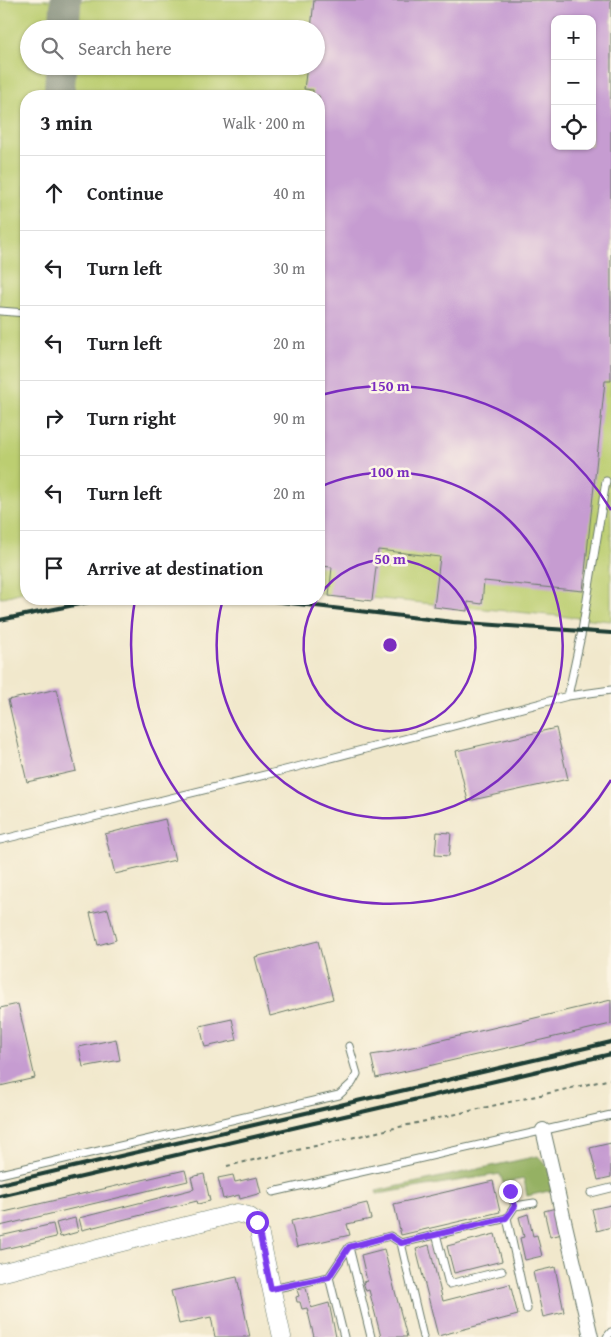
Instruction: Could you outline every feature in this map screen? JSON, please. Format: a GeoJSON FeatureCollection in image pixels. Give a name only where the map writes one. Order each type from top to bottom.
{"type":"FeatureCollection","features":[{"type":"Feature","properties":{"kind":"street"},"geometry":{"type":"LineString","coordinates":[[543,1130],[591,1337]]}},
{"type":"Feature","properties":{"kind":"street"},"geometry":{"type":"LineString","coordinates":[[0,1273],[237,1213],[248,1216],[257,1222],[282,1337]]}},
{"type":"Feature","properties":{"kind":"lane"},"geometry":{"type":"LineString","coordinates":[[0,311],[20,313]]}},
{"type":"Feature","properties":{"kind":"lane"},"geometry":{"type":"LineString","coordinates":[[568,696],[582,631],[606,481]]}},
{"type":"Feature","properties":{"kind":"lane"},"geometry":{"type":"LineString","coordinates":[[0,840],[302,765],[568,696],[611,690]]}},
{"type":"Feature","properties":{"kind":"lane"},"geometry":{"type":"LineString","coordinates":[[0,1174],[339,1095],[352,1083],[357,1074],[349,1046]]}},
{"type":"Feature","properties":{"kind":"lane"},"geometry":{"type":"LineString","coordinates":[[273,1192],[611,1115]]}},
{"type":"Feature","properties":{"kind":"lane"},"geometry":{"type":"LineString","coordinates":[[591,1193],[611,1188]]}},
{"type":"Feature","properties":{"kind":"lane"},"geometry":{"type":"LineString","coordinates":[[510,1191],[515,1206]]}},
{"type":"Feature","properties":{"kind":"lane"},"geometry":{"type":"LineString","coordinates":[[401,1243],[506,1218],[515,1206],[534,1203]]}},
{"type":"Feature","properties":{"kind":"lane"},"geometry":{"type":"LineString","coordinates":[[506,1218],[527,1309]]}},
{"type":"Feature","properties":{"kind":"lane"},"geometry":{"type":"LineString","coordinates":[[436,1234],[449,1284],[502,1271]]}},
{"type":"Feature","properties":{"kind":"lane"},"geometry":{"type":"LineString","coordinates":[[271,1289],[329,1277],[349,1247],[390,1236],[401,1243],[423,1337]]}},
{"type":"Feature","properties":{"kind":"lane"},"geometry":{"type":"LineString","coordinates":[[349,1247],[371,1337]]}},
{"type":"Feature","properties":{"kind":"lane"},"geometry":{"type":"LineString","coordinates":[[329,1277],[344,1337]]}},
{"type":"Feature","properties":{"kind":"lane"},"geometry":{"type":"LineString","coordinates":[[607,1337],[611,1332]]}},
{"type":"Feature","properties":{"kind":"path"},"geometry":{"type":"LineString","coordinates":[[227,1166],[611,1078]]}},
{"type":"Feature","properties":{"kind":"green space"},"geometry":{"type":"Polygon","coordinates":[[[0,0],[611,0],[611,621],[325,594],[325,90],[20,90],[20,593],[0,598],[0,0]]]}},
{"type":"Feature","properties":{"kind":"green space"},"geometry":{"type":"Polygon","coordinates":[[[538,1156],[548,1167],[553,1190],[527,1196],[524,1179],[503,1183],[500,1174],[377,1194],[376,1191],[538,1156]]]}},
{"type":"Feature","properties":{"kind":"building"},"geometry":{"type":"Polygon","coordinates":[[[314,0],[611,0],[611,381],[605,381],[583,591],[484,581],[482,604],[468,602],[467,611],[434,607],[440,557],[378,550],[372,601],[329,596],[332,567],[325,566],[325,90],[304,89],[306,75],[325,75],[325,20],[312,20],[314,0]]]}},
{"type":"Feature","properties":{"kind":"building"},"geometry":{"type":"Polygon","coordinates":[[[57,689],[76,771],[27,782],[8,700],[57,689]]]}},
{"type":"Feature","properties":{"kind":"building"},"geometry":{"type":"Polygon","coordinates":[[[556,728],[568,779],[468,801],[456,751],[556,728]]]}},
{"type":"Feature","properties":{"kind":"building"},"geometry":{"type":"Polygon","coordinates":[[[165,819],[175,860],[115,874],[105,834],[165,819]]]}},
{"type":"Feature","properties":{"kind":"building"},"geometry":{"type":"Polygon","coordinates":[[[437,832],[451,833],[449,856],[435,855],[437,832]]]}},
{"type":"Feature","properties":{"kind":"building"},"geometry":{"type":"Polygon","coordinates":[[[108,909],[116,940],[98,945],[90,913],[108,909]]]}},
{"type":"Feature","properties":{"kind":"building"},"geometry":{"type":"Polygon","coordinates":[[[318,941],[333,999],[270,1016],[255,957],[318,941]]]}},
{"type":"Feature","properties":{"kind":"building"},"geometry":{"type":"Polygon","coordinates":[[[611,1000],[611,1024],[376,1078],[371,1055],[391,1052],[611,1000]]]}},
{"type":"Feature","properties":{"kind":"building"},"geometry":{"type":"Polygon","coordinates":[[[18,1004],[35,1078],[0,1086],[0,1008],[18,1004]]]}},
{"type":"Feature","properties":{"kind":"building"},"geometry":{"type":"Polygon","coordinates":[[[232,1019],[237,1040],[205,1047],[200,1026],[232,1019]]]}},
{"type":"Feature","properties":{"kind":"building"},"geometry":{"type":"Polygon","coordinates":[[[116,1039],[120,1060],[83,1067],[79,1047],[116,1039]]]}},
{"type":"Feature","properties":{"kind":"building"},"geometry":{"type":"Polygon","coordinates":[[[611,1143],[611,1177],[598,1180],[590,1148],[611,1143]]]}},
{"type":"Feature","properties":{"kind":"building"},"geometry":{"type":"Polygon","coordinates":[[[185,1170],[188,1181],[0,1226],[0,1213],[185,1170]]]}},
{"type":"Feature","properties":{"kind":"building"},"geometry":{"type":"Polygon","coordinates":[[[204,1174],[210,1201],[198,1204],[197,1201],[82,1230],[79,1218],[194,1189],[191,1177],[204,1174]]]}},
{"type":"Feature","properties":{"kind":"building"},"geometry":{"type":"Polygon","coordinates":[[[233,1175],[235,1182],[257,1177],[261,1193],[240,1199],[239,1195],[223,1199],[218,1178],[233,1175]]]}},
{"type":"Feature","properties":{"kind":"building"},"geometry":{"type":"Polygon","coordinates":[[[493,1181],[500,1212],[401,1235],[394,1204],[493,1181]]]}},
{"type":"Feature","properties":{"kind":"building"},"geometry":{"type":"Polygon","coordinates":[[[367,1203],[371,1219],[347,1224],[350,1235],[297,1247],[291,1221],[367,1203]]]}},
{"type":"Feature","properties":{"kind":"building"},"geometry":{"type":"Polygon","coordinates":[[[611,1205],[611,1227],[597,1231],[592,1209],[611,1205]]]}},
{"type":"Feature","properties":{"kind":"building"},"geometry":{"type":"Polygon","coordinates":[[[556,1208],[562,1234],[550,1237],[544,1211],[556,1208]]]}},
{"type":"Feature","properties":{"kind":"building"},"geometry":{"type":"Polygon","coordinates":[[[528,1214],[533,1236],[537,1235],[542,1256],[525,1260],[520,1238],[524,1237],[519,1217],[528,1214]]]}},
{"type":"Feature","properties":{"kind":"building"},"geometry":{"type":"Polygon","coordinates":[[[75,1218],[78,1232],[60,1237],[56,1223],[75,1218]]]}},
{"type":"Feature","properties":{"kind":"building"},"geometry":{"type":"Polygon","coordinates":[[[53,1224],[56,1237],[0,1250],[0,1236],[53,1224]]]}},
{"type":"Feature","properties":{"kind":"building"},"geometry":{"type":"Polygon","coordinates":[[[495,1234],[502,1261],[454,1273],[447,1246],[495,1234]]]}},
{"type":"Feature","properties":{"kind":"building"},"geometry":{"type":"Polygon","coordinates":[[[429,1245],[443,1301],[510,1284],[518,1315],[438,1336],[416,1249],[429,1245]]]}},
{"type":"Feature","properties":{"kind":"building"},"geometry":{"type":"Polygon","coordinates":[[[384,1249],[407,1337],[381,1337],[369,1290],[366,1291],[363,1282],[367,1281],[361,1255],[384,1249]]]}},
{"type":"Feature","properties":{"kind":"building"},"geometry":{"type":"Polygon","coordinates":[[[555,1267],[564,1312],[543,1317],[533,1272],[555,1267]]]}},
{"type":"Feature","properties":{"kind":"building"},"geometry":{"type":"Polygon","coordinates":[[[237,1277],[250,1337],[215,1337],[211,1317],[179,1324],[171,1291],[237,1277]]]}},
{"type":"Feature","properties":{"kind":"building"},"geometry":{"type":"Polygon","coordinates":[[[306,1288],[311,1308],[329,1303],[336,1337],[314,1337],[307,1308],[302,1309],[296,1297],[299,1296],[297,1290],[306,1288]]]}},
{"type":"Feature","properties":{"kind":"taxiway"},"geometry":{"type":"LineString","coordinates":[[65,20],[66,0]]}},
{"type":"Feature","properties":{"kind":"taxiway"},"geometry":{"type":"LineString","coordinates":[[59,90],[60,75]]}},
{"type":"Feature","properties":{"kind":"railway"},"geometry":{"type":"LineString","coordinates":[[0,620],[74,605]]}},
{"type":"Feature","properties":{"kind":"railway"},"geometry":{"type":"LineString","coordinates":[[307,605],[453,622],[611,633]]}},
{"type":"Feature","properties":{"kind":"railway"},"geometry":{"type":"LineString","coordinates":[[0,1184],[611,1042]]}},
{"type":"Feature","properties":{"kind":"railway"},"geometry":{"type":"LineString","coordinates":[[0,1196],[611,1054]]}},
{"type":"Feature","properties":{"kind":"route"},"geometry":{"type":"LineString","coordinates":[[257,1222],[271,1289],[329,1277],[349,1247],[390,1236],[401,1243],[506,1218],[515,1206],[510,1191]]}}]}
